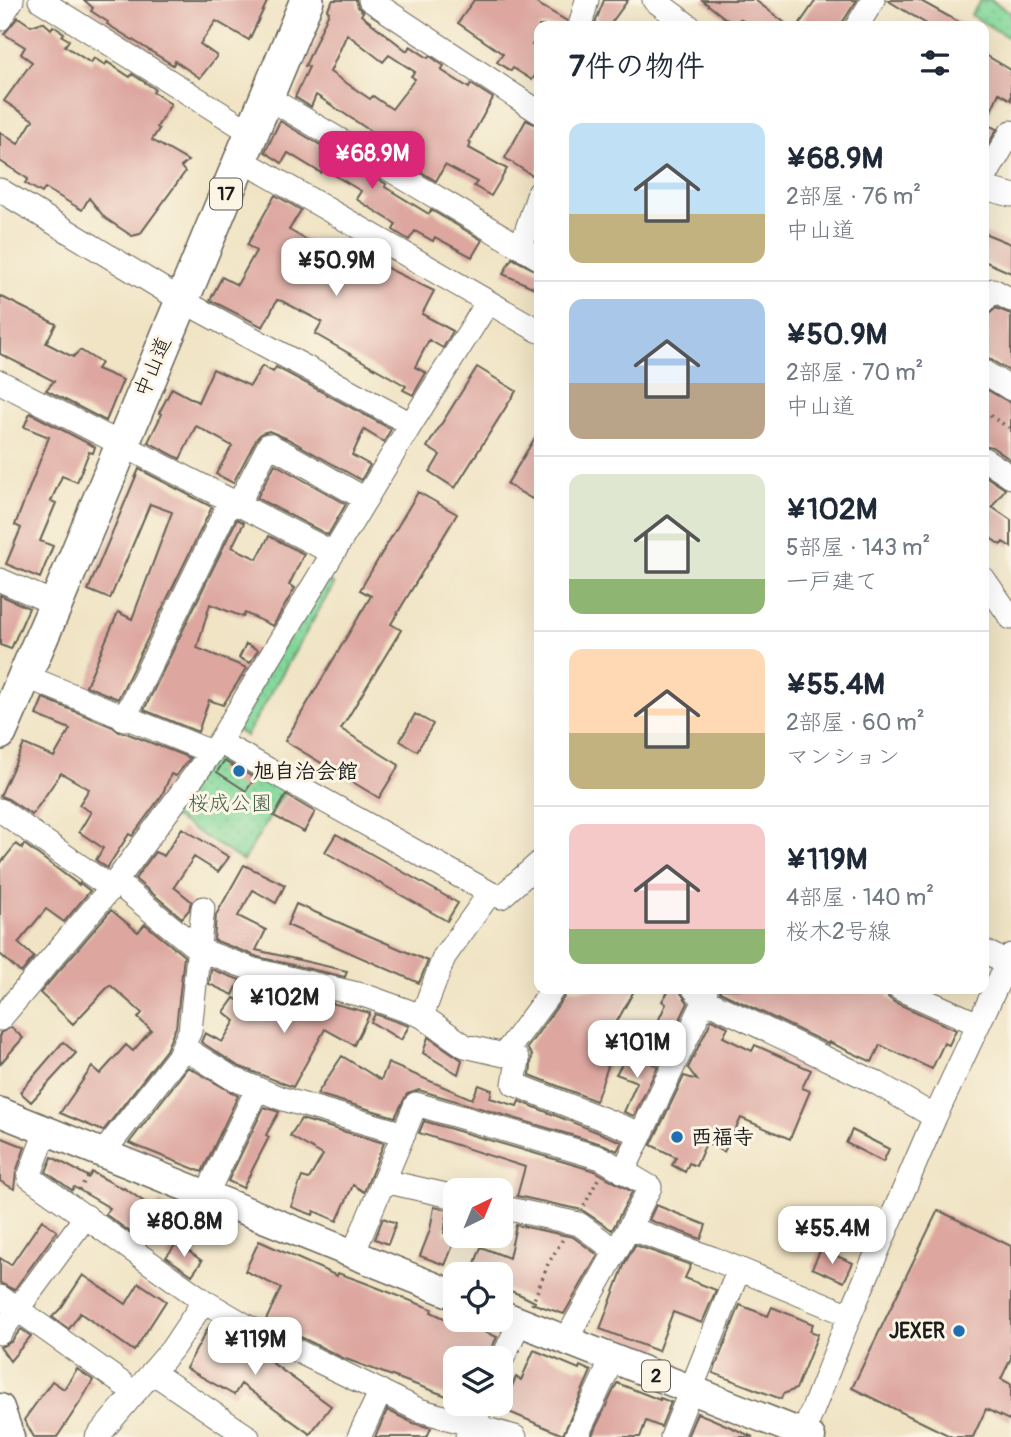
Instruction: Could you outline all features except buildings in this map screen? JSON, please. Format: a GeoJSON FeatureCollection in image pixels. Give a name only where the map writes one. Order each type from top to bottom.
{"type":"FeatureCollection","features":[{"type":"Feature","properties":{"kind":"highway","name":"中山道"},"geometry":{"type":"LineString","coordinates":[[2,724],[56,604],[307,0]]}},
{"type":"Feature","properties":{"kind":"main road"},"geometry":{"type":"LineString","coordinates":[[0,1112],[443,1290]]}},
{"type":"Feature","properties":{"kind":"main road","name":"2"},"geometry":{"type":"LineString","coordinates":[[513,1318],[806,1436]]}},
{"type":"Feature","properties":{"kind":"main road"},"geometry":{"type":"LineString","coordinates":[[0,1408],[10,1437]]}},
{"type":"Feature","properties":{"kind":"street"},"geometry":{"type":"LineString","coordinates":[[0,19],[12,0]]}},
{"type":"Feature","properties":{"kind":"street"},"geometry":{"type":"LineString","coordinates":[[40,0],[246,146],[488,302],[534,328]]}},
{"type":"Feature","properties":{"kind":"street"},"geometry":{"type":"LineString","coordinates":[[370,0],[534,109]]}},
{"type":"Feature","properties":{"kind":"street"},"geometry":{"type":"LineString","coordinates":[[581,21],[587,0]]}},
{"type":"Feature","properties":{"kind":"street"},"geometry":{"type":"LineString","coordinates":[[654,0],[682,21]]}},
{"type":"Feature","properties":{"kind":"street"},"geometry":{"type":"LineString","coordinates":[[860,21],[873,0]]}},
{"type":"Feature","properties":{"kind":"street"},"geometry":{"type":"LineString","coordinates":[[267,97],[530,252],[534,225]]}},
{"type":"Feature","properties":{"kind":"street"},"geometry":{"type":"LineString","coordinates":[[989,170],[1011,132]]}},
{"type":"Feature","properties":{"kind":"street"},"geometry":{"type":"LineString","coordinates":[[989,189],[1011,195]]}},
{"type":"Feature","properties":{"kind":"street"},"geometry":{"type":"LineString","coordinates":[[0,190],[181,300],[411,424]]}},
{"type":"Feature","properties":{"kind":"street"},"geometry":{"type":"LineString","coordinates":[[989,295],[993,290],[1011,300]]}},
{"type":"Feature","properties":{"kind":"street"},"geometry":{"type":"LineString","coordinates":[[0,1018],[114,885],[215,747],[488,302]]}},
{"type":"Feature","properties":{"kind":"street"},"geometry":{"type":"LineString","coordinates":[[989,375],[1011,389]]}},
{"type":"Feature","properties":{"kind":"street"},"geometry":{"type":"LineString","coordinates":[[0,382],[333,553]]}},
{"type":"Feature","properties":{"kind":"street"},"geometry":{"type":"LineString","coordinates":[[124,719],[234,502],[269,445],[307,463],[332,481],[366,499]]}},
{"type":"Feature","properties":{"kind":"street"},"geometry":{"type":"LineString","coordinates":[[989,462],[1011,477]]}},
{"type":"Feature","properties":{"kind":"street"},"geometry":{"type":"LineString","coordinates":[[0,580],[56,604]]}},
{"type":"Feature","properties":{"kind":"street"},"geometry":{"type":"LineString","coordinates":[[989,586],[1011,617]]}},
{"type":"Feature","properties":{"kind":"street"},"geometry":{"type":"LineString","coordinates":[[25,676],[124,719],[215,747],[501,897],[534,867]]}},
{"type":"Feature","properties":{"kind":"street"},"geometry":{"type":"LineString","coordinates":[[0,810],[114,885],[198,949],[254,970],[366,996],[422,1016],[465,1046],[504,1055],[549,994]]}},
{"type":"Feature","properties":{"kind":"street"},"geometry":{"type":"LineString","coordinates":[[422,1016],[444,957],[491,893]]}},
{"type":"Feature","properties":{"kind":"street"},"geometry":{"type":"LineString","coordinates":[[103,1153],[178,1057],[190,1031],[203,908]]}},
{"type":"Feature","properties":{"kind":"street"},"geometry":{"type":"LineString","coordinates":[[806,1436],[850,1315],[935,1117],[1009,959],[989,953]]}},
{"type":"Feature","properties":{"kind":"street"},"geometry":{"type":"LineString","coordinates":[[623,1172],[701,994]]}},
{"type":"Feature","properties":{"kind":"street"},"geometry":{"type":"LineString","coordinates":[[706,994],[877,1083],[935,1117]]}},
{"type":"Feature","properties":{"kind":"street"},"geometry":{"type":"LineString","coordinates":[[911,994],[978,1024]]}},
{"type":"Feature","properties":{"kind":"street"},"geometry":{"type":"LineString","coordinates":[[183,1047],[232,1078],[257,1089],[404,1134]]}},
{"type":"Feature","properties":{"kind":"street"},"geometry":{"type":"LineString","coordinates":[[509,1048],[518,1059],[514,1084],[640,1134]]}},
{"type":"Feature","properties":{"kind":"street"},"geometry":{"type":"LineString","coordinates":[[206,1195],[257,1089]]}},
{"type":"Feature","properties":{"kind":"street"},"geometry":{"type":"LineString","coordinates":[[353,1254],[416,1104],[601,1158],[650,1186],[566,1340]]}},
{"type":"Feature","properties":{"kind":"street"},"geometry":{"type":"LineString","coordinates":[[46,1130],[29,1177],[204,1301],[250,1328],[419,1410],[470,1431],[516,1437]]}},
{"type":"Feature","properties":{"kind":"street"},"geometry":{"type":"LineString","coordinates":[[384,1181],[443,1194]]}},
{"type":"Feature","properties":{"kind":"street"},"geometry":{"type":"LineString","coordinates":[[0,1333],[9,1303],[78,1210]]}},
{"type":"Feature","properties":{"kind":"street"},"geometry":{"type":"LineString","coordinates":[[513,1210],[579,1224],[616,1251]]}},
{"type":"Feature","properties":{"kind":"street"},"geometry":{"type":"LineString","coordinates":[[628,1228],[739,1269],[850,1315]]}},
{"type":"Feature","properties":{"kind":"street"},"geometry":{"type":"LineString","coordinates":[[672,1437],[739,1269]]}},
{"type":"Feature","properties":{"kind":"street"},"geometry":{"type":"LineString","coordinates":[[97,1437],[172,1349],[204,1301]]}},
{"type":"Feature","properties":{"kind":"street"},"geometry":{"type":"LineString","coordinates":[[9,1303],[123,1384]]}},
{"type":"Feature","properties":{"kind":"street"},"geometry":{"type":"LineString","coordinates":[[576,1437],[613,1359]]}},
{"type":"Feature","properties":{"kind":"street"},"geometry":{"type":"LineString","coordinates":[[152,1372],[248,1437]]}},
{"type":"Feature","properties":{"kind":"street"},"geometry":{"type":"LineString","coordinates":[[359,1437],[381,1391]]}},
{"type":"Feature","properties":{"kind":"path"},"geometry":{"type":"LineString","coordinates":[[989,415],[1011,429]]}},
{"type":"Feature","properties":{"kind":"path"},"geometry":{"type":"LineString","coordinates":[[78,1210],[103,1153]]}},
{"type":"Feature","properties":{"kind":"green space"},"geometry":{"type":"Polygon","coordinates":[[[981,0],[991,0],[1011,13],[1011,39],[989,26],[989,21],[981,21],[971,15],[981,0]]]}},
{"type":"Feature","properties":{"kind":"green space"},"geometry":{"type":"Polygon","coordinates":[[[322,577],[334,584],[246,736],[233,728],[322,577]]]}},
{"type":"Feature","properties":{"kind":"green space","name":"桜成公園"},"geometry":{"type":"Polygon","coordinates":[[[220,746],[289,785],[243,861],[170,815],[220,746]]]}},
{"type":"Feature","properties":{"kind":"place","name":"旭自治会館"},"geometry":{"type":"Point","coordinates":[239,771]}},
{"type":"Feature","properties":{"kind":"place","name":"西福寺"},"geometry":{"type":"Point","coordinates":[677,1137]}},
{"type":"Feature","properties":{"kind":"place","name":"JEXER"},"geometry":{"type":"Point","coordinates":[959,1331]}}]}
